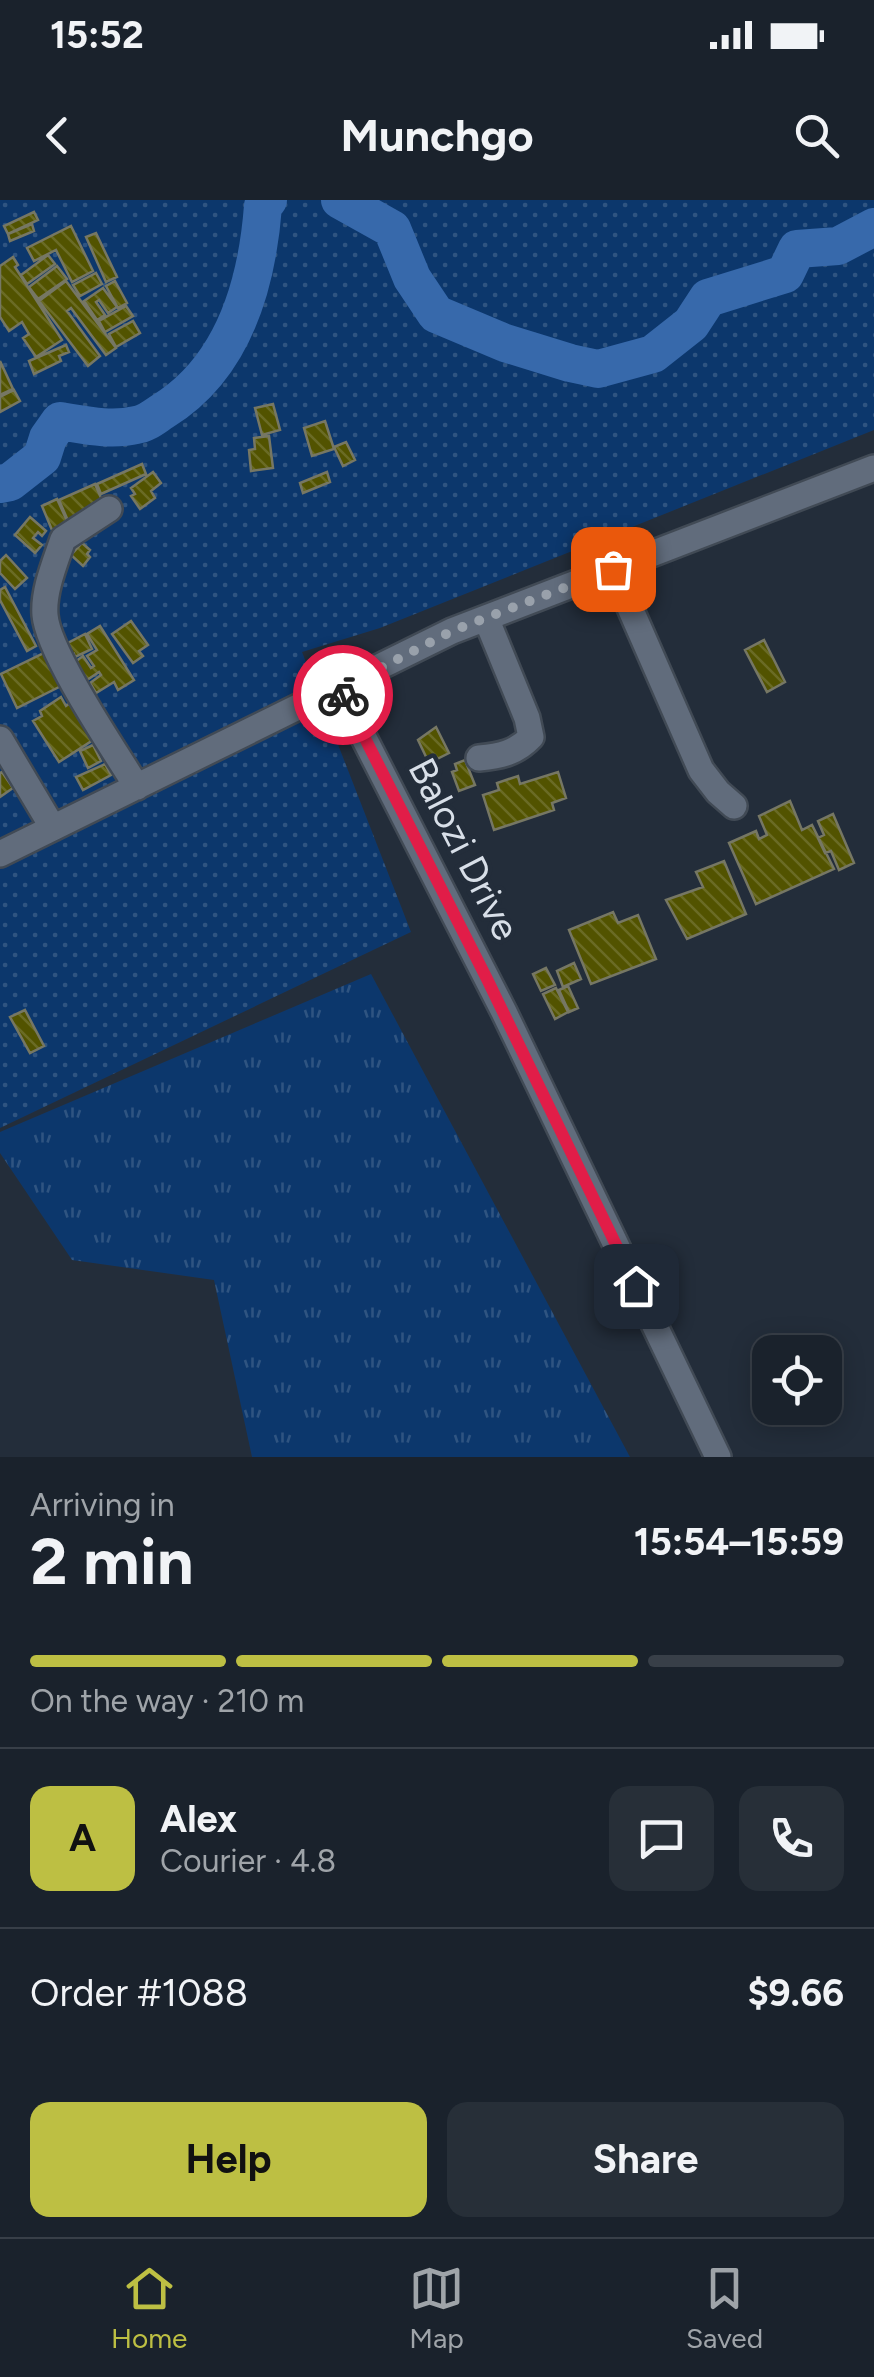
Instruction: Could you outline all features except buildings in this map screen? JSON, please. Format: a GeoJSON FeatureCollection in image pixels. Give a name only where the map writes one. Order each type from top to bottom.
{"type":"FeatureCollection","features":[{"type":"Feature","properties":{"kind":"street"},"geometry":{"type":"LineString","coordinates":[[0,854],[340,689],[410,650],[874,468]]}},
{"type":"Feature","properties":{"kind":"street"},"geometry":{"type":"LineString","coordinates":[[109,509],[62,540],[44,612],[72,678],[137,788]]}},
{"type":"Feature","properties":{"kind":"street"},"geometry":{"type":"LineString","coordinates":[[613,569],[701,770],[734,806]]}},
{"type":"Feature","properties":{"kind":"street"},"geometry":{"type":"LineString","coordinates":[[478,758],[502,756],[520,748],[531,737],[528,718],[486,618]]}},
{"type":"Feature","properties":{"kind":"street","name":"Balozi Drive"},"geometry":{"type":"LineString","coordinates":[[340,689],[487,979],[718,1457]]}},
{"type":"Feature","properties":{"kind":"street"},"geometry":{"type":"LineString","coordinates":[[0,739],[54,828]]}},
{"type":"Feature","properties":{"kind":"green space"},"geometry":{"type":"Polygon","coordinates":[[[0,200],[874,200],[874,430],[380,628],[302,652],[411,932],[0,1128],[0,200]]]}},
{"type":"Feature","properties":{"kind":"green space"},"geometry":{"type":"Polygon","coordinates":[[[371,974],[630,1457],[252,1457],[214,1280],[72,1260],[0,1153],[0,1132],[371,974]]]}},
{"type":"Feature","properties":{"kind":"waterway"},"geometry":{"type":"LineString","coordinates":[[0,484],[10,482],[42,457],[48,438],[60,421],[108,427],[140,424],[187,393],[208,372],[224,348],[247,294],[263,206],[268,200]]}},
{"type":"Feature","properties":{"kind":"waterway"},"geometry":{"type":"LineString","coordinates":[[340,200],[392,229],[412,278],[436,314],[505,343],[598,369],[653,354],[691,324],[708,298],[785,274],[797,249],[838,246],[874,227]]}},
{"type":"Feature","properties":{"kind":"way so far"},"geometry":{"type":"LineString","coordinates":[[343,695],[340,689],[410,650],[613,569]]}},
{"type":"Feature","properties":{"kind":"route"},"geometry":{"type":"LineString","coordinates":[[343,695],[636,1286]]}}]}
